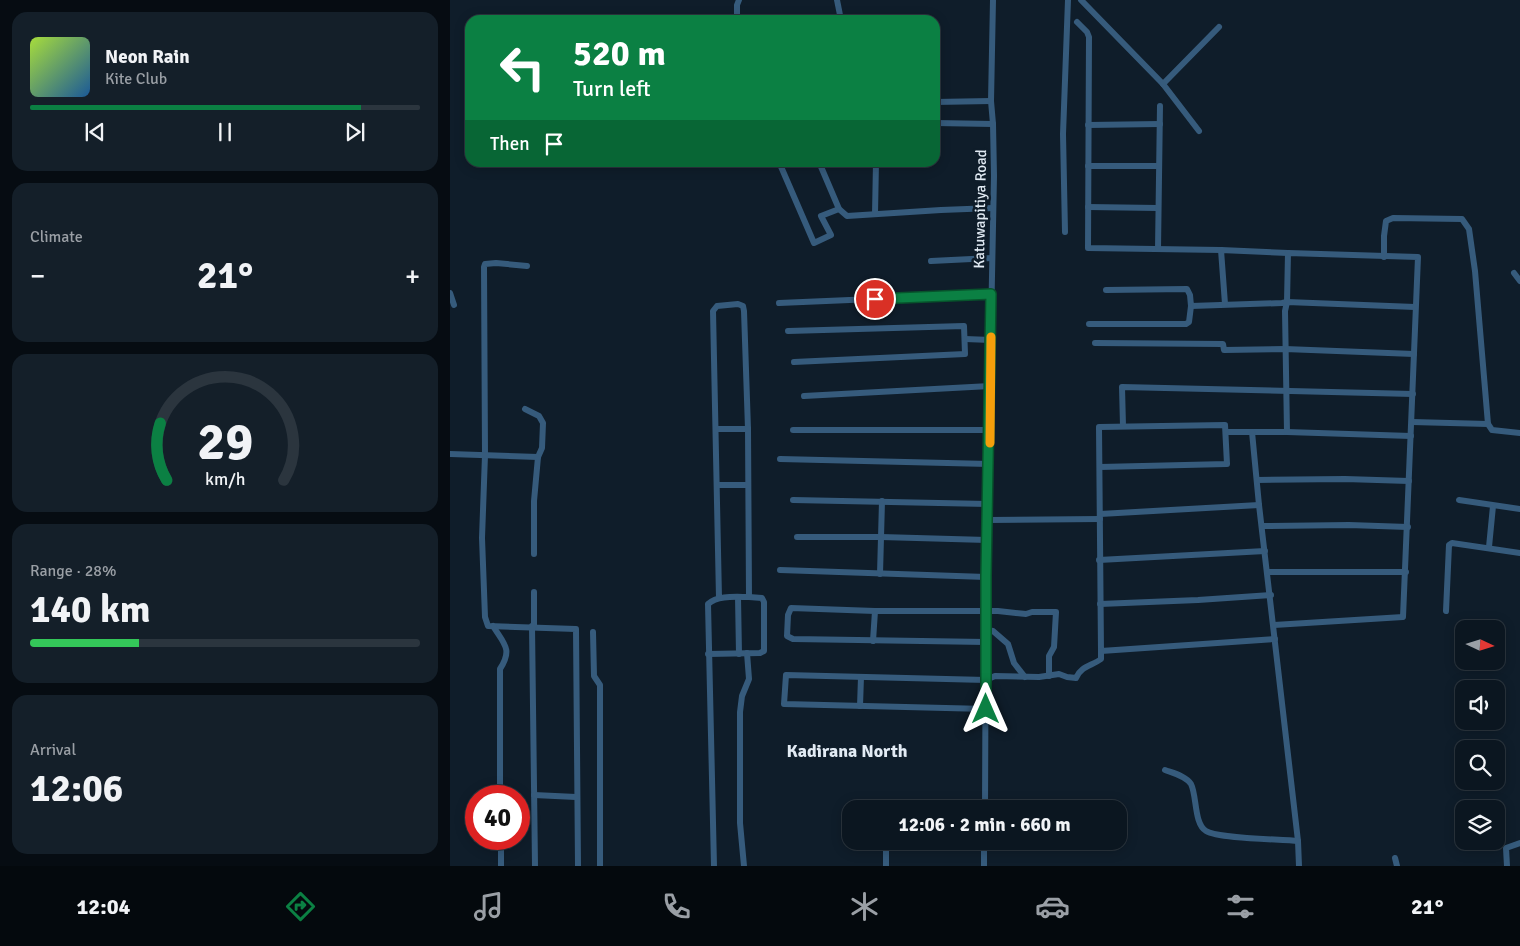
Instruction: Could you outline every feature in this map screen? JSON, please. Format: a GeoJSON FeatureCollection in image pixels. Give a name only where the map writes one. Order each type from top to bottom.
{"type":"FeatureCollection","features":[{"type":"Feature","properties":{"kind":"street"},"geometry":{"type":"LineString","coordinates":[[737,15],[739,0]]}},
{"type":"Feature","properties":{"kind":"street"},"geometry":{"type":"LineString","coordinates":[[837,0],[840,15]]}},
{"type":"Feature","properties":{"kind":"street","name":"Katuwapitiya Road"},"geometry":{"type":"LineString","coordinates":[[985,800],[986,577],[993,208],[993,124],[991,101],[993,0]]}},
{"type":"Feature","properties":{"kind":"street"},"geometry":{"type":"LineString","coordinates":[[1066,232],[1063,134],[1068,0]]}},
{"type":"Feature","properties":{"kind":"street"},"geometry":{"type":"LineString","coordinates":[[1081,0],[1163,84],[1199,130]]}},
{"type":"Feature","properties":{"kind":"street"},"geometry":{"type":"LineString","coordinates":[[1077,22],[1088,32],[1089,37],[1088,248],[1221,250],[1418,257],[1403,618],[1274,624]]}},
{"type":"Feature","properties":{"kind":"street"},"geometry":{"type":"LineString","coordinates":[[1163,84],[1219,27]]}},
{"type":"Feature","properties":{"kind":"street"},"geometry":{"type":"LineString","coordinates":[[940,102],[991,101]]}},
{"type":"Feature","properties":{"kind":"street"},"geometry":{"type":"LineString","coordinates":[[1158,249],[1160,106]]}},
{"type":"Feature","properties":{"kind":"street"},"geometry":{"type":"LineString","coordinates":[[940,123],[993,124]]}},
{"type":"Feature","properties":{"kind":"street"},"geometry":{"type":"LineString","coordinates":[[1088,124],[1160,124]]}},
{"type":"Feature","properties":{"kind":"street"},"geometry":{"type":"LineString","coordinates":[[1088,166],[1159,166]]}},
{"type":"Feature","properties":{"kind":"street"},"geometry":{"type":"LineString","coordinates":[[781,167],[814,243],[831,236],[821,216],[838,209]]}},
{"type":"Feature","properties":{"kind":"street"},"geometry":{"type":"LineString","coordinates":[[821,167],[838,209],[847,216],[993,208]]}},
{"type":"Feature","properties":{"kind":"street"},"geometry":{"type":"LineString","coordinates":[[875,214],[876,167]]}},
{"type":"Feature","properties":{"kind":"street"},"geometry":{"type":"LineString","coordinates":[[1088,208],[1158,208]]}},
{"type":"Feature","properties":{"kind":"street"},"geometry":{"type":"LineString","coordinates":[[1384,257],[1386,221],[1393,218],[1462,219],[1469,229],[1475,271],[1488,424],[1492,430],[1520,433]]}},
{"type":"Feature","properties":{"kind":"street"},"geometry":{"type":"LineString","coordinates":[[1221,250],[1225,304]]}},
{"type":"Feature","properties":{"kind":"street"},"geometry":{"type":"LineString","coordinates":[[1287,432],[1285,312],[1288,253]]}},
{"type":"Feature","properties":{"kind":"street"},"geometry":{"type":"LineString","coordinates":[[931,261],[992,258]]}},
{"type":"Feature","properties":{"kind":"street"},"geometry":{"type":"LineString","coordinates":[[528,266],[496,263],[486,264],[484,267],[485,455],[482,538],[484,617],[488,626],[533,626],[576,629],[578,866]]}},
{"type":"Feature","properties":{"kind":"street"},"geometry":{"type":"LineString","coordinates":[[1514,273],[1520,281]]}},
{"type":"Feature","properties":{"kind":"street"},"geometry":{"type":"LineString","coordinates":[[1089,324],[1186,324],[1189,322],[1191,306],[1190,295],[1187,289],[1106,290]]}},
{"type":"Feature","properties":{"kind":"street"},"geometry":{"type":"LineString","coordinates":[[450,293],[454,305]]}},
{"type":"Feature","properties":{"kind":"street"},"geometry":{"type":"LineString","coordinates":[[779,303],[991,294]]}},
{"type":"Feature","properties":{"kind":"street"},"geometry":{"type":"LineString","coordinates":[[1191,306],[1287,302],[1415,307]]}},
{"type":"Feature","properties":{"kind":"street"},"geometry":{"type":"LineString","coordinates":[[719,598],[713,311],[717,306],[738,304],[743,306],[744,311],[748,429],[749,597]]}},
{"type":"Feature","properties":{"kind":"street"},"geometry":{"type":"LineString","coordinates":[[788,331],[964,326],[965,354],[794,362]]}},
{"type":"Feature","properties":{"kind":"street"},"geometry":{"type":"LineString","coordinates":[[965,339],[991,340]]}},
{"type":"Feature","properties":{"kind":"street"},"geometry":{"type":"LineString","coordinates":[[1095,343],[1223,344],[1224,350],[1285,349],[1414,354]]}},
{"type":"Feature","properties":{"kind":"street"},"geometry":{"type":"LineString","coordinates":[[804,396],[990,386]]}},
{"type":"Feature","properties":{"kind":"street"},"geometry":{"type":"LineString","coordinates":[[1124,426],[1122,387],[1413,394]]}},
{"type":"Feature","properties":{"kind":"street"},"geometry":{"type":"LineString","coordinates":[[525,409],[539,416],[543,423],[542,448],[538,457],[534,501],[534,554]]}},
{"type":"Feature","properties":{"kind":"street"},"geometry":{"type":"LineString","coordinates":[[1412,422],[1488,424]]}},
{"type":"Feature","properties":{"kind":"street"},"geometry":{"type":"LineString","coordinates":[[986,709],[784,704],[786,675],[986,680],[995,676],[1025,677],[1059,674],[1076,678],[1085,667],[1101,659],[1099,427],[1225,425],[1227,464],[1100,467]]}},
{"type":"Feature","properties":{"kind":"street"},"geometry":{"type":"LineString","coordinates":[[716,429],[748,429]]}},
{"type":"Feature","properties":{"kind":"street"},"geometry":{"type":"LineString","coordinates":[[793,430],[990,430]]}},
{"type":"Feature","properties":{"kind":"street"},"geometry":{"type":"LineString","coordinates":[[1226,432],[1411,436]]}},
{"type":"Feature","properties":{"kind":"street"},"geometry":{"type":"LineString","coordinates":[[1252,432],[1298,841],[1299,866]]}},
{"type":"Feature","properties":{"kind":"street"},"geometry":{"type":"LineString","coordinates":[[450,454],[538,457]]}},
{"type":"Feature","properties":{"kind":"street"},"geometry":{"type":"LineString","coordinates":[[780,460],[989,464]]}},
{"type":"Feature","properties":{"kind":"street"},"geometry":{"type":"LineString","coordinates":[[1257,480],[1345,479],[1409,481]]}},
{"type":"Feature","properties":{"kind":"street"},"geometry":{"type":"LineString","coordinates":[[717,485],[748,485]]}},
{"type":"Feature","properties":{"kind":"street"},"geometry":{"type":"LineString","coordinates":[[794,500],[988,504]]}},
{"type":"Feature","properties":{"kind":"street"},"geometry":{"type":"LineString","coordinates":[[1459,500],[1520,509]]}},
{"type":"Feature","properties":{"kind":"street"},"geometry":{"type":"LineString","coordinates":[[880,574],[882,501]]}},
{"type":"Feature","properties":{"kind":"street"},"geometry":{"type":"LineString","coordinates":[[988,520],[1100,517],[1259,505]]}},
{"type":"Feature","properties":{"kind":"street"},"geometry":{"type":"LineString","coordinates":[[1489,547],[1493,506]]}},
{"type":"Feature","properties":{"kind":"street"},"geometry":{"type":"LineString","coordinates":[[1262,526],[1349,525],[1408,527]]}},
{"type":"Feature","properties":{"kind":"street"},"geometry":{"type":"LineString","coordinates":[[797,537],[988,540]]}},
{"type":"Feature","properties":{"kind":"street"},"geometry":{"type":"LineString","coordinates":[[1446,611],[1449,545],[1452,543],[1489,547],[1520,553]]}},
{"type":"Feature","properties":{"kind":"street"},"geometry":{"type":"LineString","coordinates":[[1100,560],[1265,551]]}},
{"type":"Feature","properties":{"kind":"street"},"geometry":{"type":"LineString","coordinates":[[780,570],[986,577]]}},
{"type":"Feature","properties":{"kind":"street"},"geometry":{"type":"LineString","coordinates":[[1268,572],[1406,572]]}},
{"type":"Feature","properties":{"kind":"street"},"geometry":{"type":"LineString","coordinates":[[534,592],[535,866]]}},
{"type":"Feature","properties":{"kind":"street"},"geometry":{"type":"LineString","coordinates":[[1100,604],[1271,596]]}},
{"type":"Feature","properties":{"kind":"street"},"geometry":{"type":"LineString","coordinates":[[738,597],[739,654]]}},
{"type":"Feature","properties":{"kind":"street"},"geometry":{"type":"LineString","coordinates":[[708,654],[763,652],[764,602],[762,598],[719,598],[708,604],[708,654],[714,866]]}},
{"type":"Feature","properties":{"kind":"street"},"geometry":{"type":"LineString","coordinates":[[986,642],[789,638],[787,636],[788,611],[791,608],[875,611],[987,611],[1026,614],[1032,612],[1056,612],[1054,647],[1049,656],[1049,676]]}},
{"type":"Feature","properties":{"kind":"street"},"geometry":{"type":"LineString","coordinates":[[873,641],[875,611]]}},
{"type":"Feature","properties":{"kind":"street"},"geometry":{"type":"LineString","coordinates":[[493,626],[504,642],[507,652],[506,659],[500,669],[500,785]]}},
{"type":"Feature","properties":{"kind":"street"},"geometry":{"type":"LineString","coordinates":[[986,630],[993,631],[1008,644],[1014,663],[1025,677]]}},
{"type":"Feature","properties":{"kind":"street"},"geometry":{"type":"LineString","coordinates":[[593,632],[594,676],[600,685],[600,866]]}},
{"type":"Feature","properties":{"kind":"street"},"geometry":{"type":"LineString","coordinates":[[1101,651],[1275,639]]}},
{"type":"Feature","properties":{"kind":"street"},"geometry":{"type":"LineString","coordinates":[[744,866],[740,823],[740,712],[742,696],[747,688],[749,679],[747,654]]}},
{"type":"Feature","properties":{"kind":"street"},"geometry":{"type":"LineString","coordinates":[[860,706],[861,677]]}},
{"type":"Feature","properties":{"kind":"street"},"geometry":{"type":"LineString","coordinates":[[1165,770],[1184,777],[1191,785],[1200,825],[1206,831],[1228,836],[1298,841]]}},
{"type":"Feature","properties":{"kind":"street"},"geometry":{"type":"LineString","coordinates":[[534,795],[576,797]]}},
{"type":"Feature","properties":{"kind":"street"},"geometry":{"type":"LineString","coordinates":[[1507,866],[1506,848],[1520,843]]}},
{"type":"Feature","properties":{"kind":"street"},"geometry":{"type":"LineString","coordinates":[[500,850],[501,866]]}},
{"type":"Feature","properties":{"kind":"street"},"geometry":{"type":"LineString","coordinates":[[886,850],[886,866]]}},
{"type":"Feature","properties":{"kind":"street"},"geometry":{"type":"LineString","coordinates":[[984,850],[984,866]]}},
{"type":"Feature","properties":{"kind":"street"},"geometry":{"type":"LineString","coordinates":[[1395,858],[1397,866]]}},
{"type":"Feature","properties":{"kind":"slow traffic"},"geometry":{"type":"LineString","coordinates":[[990,443],[991,337]]}},
{"type":"Feature","properties":{"kind":"district","name":"Kadirana North"},"geometry":{"type":"Point","coordinates":[847,751]}},
{"type":"Feature","properties":{"kind":"route"},"geometry":{"type":"LineString","coordinates":[[875,299],[991,294],[986,577],[986,709]]}}]}
